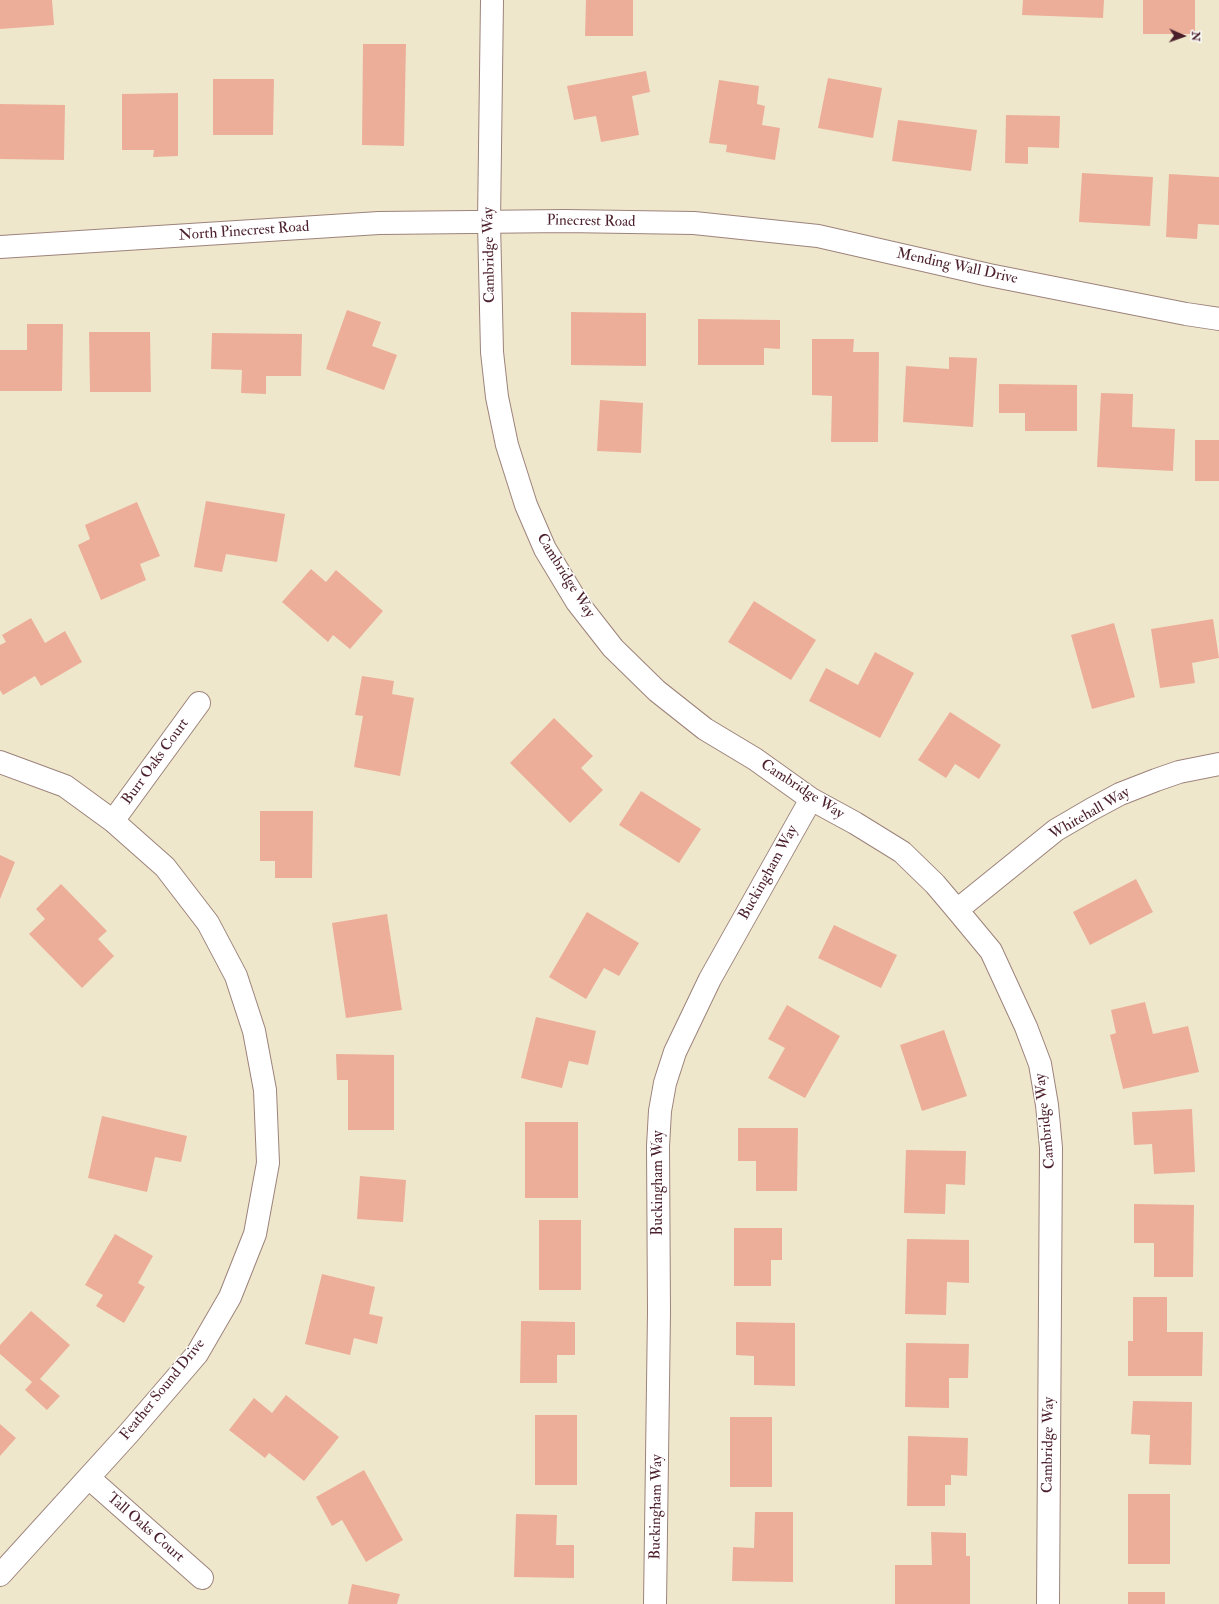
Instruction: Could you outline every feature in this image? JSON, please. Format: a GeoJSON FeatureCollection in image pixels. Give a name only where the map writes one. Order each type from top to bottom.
{"type":"FeatureCollection","features":[{"type":"Feature","properties":{"kind":"street","name":"Cambridge Way"},"geometry":{"type":"LineString","coordinates":[[492,0],[489,222],[492,352],[497,397],[507,445],[526,505],[545,549],[578,602],[613,648],[657,691],[704,729],[754,759],[811,799],[855,823],[902,852],[935,884],[991,951],[1010,988],[1040,1064],[1047,1105],[1051,1148],[1048,1604]]}},
{"type":"Feature","properties":{"kind":"street","name":"Pinecrest Road"},"geometry":{"type":"LineString","coordinates":[[489,222],[565,221],[694,223]]}},
{"type":"Feature","properties":{"kind":"street","name":"North Pinecrest Road"},"geometry":{"type":"LineString","coordinates":[[0,247],[371,224],[489,222]]}},
{"type":"Feature","properties":{"kind":"street","name":"Mending Wall Drive"},"geometry":{"type":"LineString","coordinates":[[694,223],[818,236],[989,275],[1186,314],[1219,319]]}},
{"type":"Feature","properties":{"kind":"street","name":"Burr Oaks Court"},"geometry":{"type":"LineString","coordinates":[[114,820],[199,703]]}},
{"type":"Feature","properties":{"kind":"street","name":"Feather Sound Drive"},"geometry":{"type":"LineString","coordinates":[[0,762],[65,786],[114,820],[165,867],[208,923],[236,976],[254,1031],[266,1090],[268,1163],[255,1234],[230,1297],[197,1354],[129,1433],[0,1575]]}},
{"type":"Feature","properties":{"kind":"street","name":"Whitehall Way"},"geometry":{"type":"LineString","coordinates":[[957,910],[1056,830],[1092,809],[1120,794],[1156,780],[1179,772],[1219,764]]}},
{"type":"Feature","properties":{"kind":"street","name":"Buckingham Way"},"geometry":{"type":"LineString","coordinates":[[655,1604],[659,1312],[658,1146],[660,1111],[665,1083],[675,1052],[710,979],[811,799]]}},
{"type":"Feature","properties":{"kind":"street","name":"Tall Oaks Court"},"geometry":{"type":"LineString","coordinates":[[88,1478],[202,1578]]}},
{"type":"Feature","properties":{"kind":"building"},"geometry":{"type":"Polygon","coordinates":[[[0,0],[52,0],[54,25],[0,29],[0,0]]]}},
{"type":"Feature","properties":{"kind":"building"},"geometry":{"type":"Polygon","coordinates":[[[586,0],[633,0],[633,36],[585,36],[586,0]]]}},
{"type":"Feature","properties":{"kind":"building"},"geometry":{"type":"Polygon","coordinates":[[[1023,0],[1104,0],[1103,18],[1022,15],[1023,0]]]}},
{"type":"Feature","properties":{"kind":"building"},"geometry":{"type":"Polygon","coordinates":[[[1143,0],[1195,0],[1195,34],[1143,34],[1143,0]]]}},
{"type":"Feature","properties":{"kind":"building"},"geometry":{"type":"Polygon","coordinates":[[[363,44],[406,44],[404,146],[362,145],[363,44]]]}},
{"type":"Feature","properties":{"kind":"building"},"geometry":{"type":"Polygon","coordinates":[[[646,71],[650,92],[632,96],[639,135],[601,142],[596,116],[574,120],[567,86],[646,71]]]}},
{"type":"Feature","properties":{"kind":"building"},"geometry":{"type":"Polygon","coordinates":[[[828,78],[882,88],[873,138],[818,128],[828,78]]]}},
{"type":"Feature","properties":{"kind":"building"},"geometry":{"type":"Polygon","coordinates":[[[213,79],[274,79],[273,135],[213,135],[213,79]]]}},
{"type":"Feature","properties":{"kind":"building"},"geometry":{"type":"Polygon","coordinates":[[[719,80],[759,86],[757,104],[765,106],[762,125],[780,128],[775,160],[726,152],[727,145],[709,143],[719,80]]]}},
{"type":"Feature","properties":{"kind":"building"},"geometry":{"type":"Polygon","coordinates":[[[178,93],[178,156],[153,157],[154,150],[122,150],[122,94],[178,93]]]}},
{"type":"Feature","properties":{"kind":"building"},"geometry":{"type":"Polygon","coordinates":[[[0,104],[65,105],[64,160],[0,159],[0,104]]]}},
{"type":"Feature","properties":{"kind":"building"},"geometry":{"type":"Polygon","coordinates":[[[1006,115],[1060,116],[1059,148],[1028,147],[1028,164],[1005,163],[1006,115]]]}},
{"type":"Feature","properties":{"kind":"building"},"geometry":{"type":"Polygon","coordinates":[[[898,120],[977,130],[971,171],[892,161],[898,120]]]}},
{"type":"Feature","properties":{"kind":"building"},"geometry":{"type":"Polygon","coordinates":[[[1082,173],[1153,177],[1150,226],[1079,222],[1082,173]]]}},
{"type":"Feature","properties":{"kind":"building"},"geometry":{"type":"Polygon","coordinates":[[[1169,174],[1219,177],[1219,225],[1198,224],[1197,239],[1166,237],[1169,174]]]}},
{"type":"Feature","properties":{"kind":"building"},"geometry":{"type":"Polygon","coordinates":[[[347,310],[381,322],[372,346],[397,355],[384,390],[326,369],[347,310]]]}},
{"type":"Feature","properties":{"kind":"building"},"geometry":{"type":"Polygon","coordinates":[[[571,312],[646,313],[646,366],[571,365],[571,312]]]}},
{"type":"Feature","properties":{"kind":"building"},"geometry":{"type":"Polygon","coordinates":[[[698,319],[780,320],[780,349],[764,348],[764,365],[698,365],[698,319]]]}},
{"type":"Feature","properties":{"kind":"building"},"geometry":{"type":"Polygon","coordinates":[[[27,324],[63,324],[62,391],[0,391],[0,350],[27,350],[27,324]]]}},
{"type":"Feature","properties":{"kind":"building"},"geometry":{"type":"Polygon","coordinates":[[[89,332],[150,332],[151,392],[90,392],[89,332]]]}},
{"type":"Feature","properties":{"kind":"building"},"geometry":{"type":"Polygon","coordinates":[[[212,333],[302,334],[301,376],[266,376],[266,394],[241,393],[242,370],[211,369],[212,333]]]}},
{"type":"Feature","properties":{"kind":"building"},"geometry":{"type":"Polygon","coordinates":[[[812,339],[854,339],[853,352],[879,352],[878,442],[831,442],[832,396],[812,395],[812,339]]]}},
{"type":"Feature","properties":{"kind":"building"},"geometry":{"type":"Polygon","coordinates":[[[949,357],[977,358],[973,427],[903,422],[906,366],[949,369],[949,357]]]}},
{"type":"Feature","properties":{"kind":"building"},"geometry":{"type":"Polygon","coordinates":[[[999,384],[1077,385],[1077,431],[1025,431],[1025,413],[999,413],[999,384]]]}},
{"type":"Feature","properties":{"kind":"building"},"geometry":{"type":"Polygon","coordinates":[[[1101,393],[1133,394],[1132,427],[1175,429],[1173,471],[1097,467],[1101,393]]]}},
{"type":"Feature","properties":{"kind":"building"},"geometry":{"type":"Polygon","coordinates":[[[600,400],[643,403],[641,453],[597,451],[600,400]]]}},
{"type":"Feature","properties":{"kind":"building"},"geometry":{"type":"Polygon","coordinates":[[[1195,440],[1219,440],[1219,481],[1195,481],[1195,440]]]}},
{"type":"Feature","properties":{"kind":"building"},"geometry":{"type":"Polygon","coordinates":[[[206,501],[285,514],[277,562],[226,554],[222,572],[194,567],[206,501]]]}},
{"type":"Feature","properties":{"kind":"building"},"geometry":{"type":"Polygon","coordinates":[[[137,502],[160,556],[140,564],[146,580],[101,600],[78,545],[90,539],[85,525],[137,502]]]}},
{"type":"Feature","properties":{"kind":"building"},"geometry":{"type":"Polygon","coordinates":[[[311,569],[326,582],[336,570],[383,611],[350,649],[333,635],[328,642],[282,602],[311,569]]]}},
{"type":"Feature","properties":{"kind":"building"},"geometry":{"type":"Polygon","coordinates":[[[754,601],[816,640],[791,680],[728,642],[754,601]]]}},
{"type":"Feature","properties":{"kind":"building"},"geometry":{"type":"Polygon","coordinates":[[[31,618],[45,643],[65,631],[82,662],[41,686],[35,676],[3,695],[0,690],[0,645],[6,642],[2,635],[31,618]]]}},
{"type":"Feature","properties":{"kind":"building"},"geometry":{"type":"Polygon","coordinates":[[[1213,619],[1219,658],[1192,663],[1195,683],[1160,688],[1151,629],[1213,619]]]}},
{"type":"Feature","properties":{"kind":"building"},"geometry":{"type":"Polygon","coordinates":[[[1114,623],[1135,697],[1092,709],[1071,635],[1114,623]]]}},
{"type":"Feature","properties":{"kind":"building"},"geometry":{"type":"Polygon","coordinates":[[[875,652],[914,673],[880,738],[809,701],[826,668],[858,685],[875,652]]]}},
{"type":"Feature","properties":{"kind":"building"},"geometry":{"type":"Polygon","coordinates":[[[362,676],[394,681],[392,694],[414,698],[400,776],[354,767],[363,716],[355,715],[362,676]]]}},
{"type":"Feature","properties":{"kind":"building"},"geometry":{"type":"Polygon","coordinates":[[[950,712],[1001,745],[979,779],[955,764],[946,778],[918,760],[950,712]]]}},
{"type":"Feature","properties":{"kind":"building"},"geometry":{"type":"Polygon","coordinates":[[[554,718],[593,756],[581,768],[603,790],[570,823],[510,763],[554,718]]]}},
{"type":"Feature","properties":{"kind":"building"},"geometry":{"type":"Polygon","coordinates":[[[641,791],[701,829],[679,863],[619,825],[641,791]]]}},
{"type":"Feature","properties":{"kind":"building"},"geometry":{"type":"Polygon","coordinates":[[[260,811],[313,811],[312,878],[275,878],[275,861],[260,861],[260,811]]]}},
{"type":"Feature","properties":{"kind":"building"},"geometry":{"type":"Polygon","coordinates":[[[0,855],[15,862],[0,899],[0,855]]]}},
{"type":"Feature","properties":{"kind":"building"},"geometry":{"type":"Polygon","coordinates":[[[1136,879],[1153,912],[1090,945],[1073,912],[1136,879]]]}},
{"type":"Feature","properties":{"kind":"building"},"geometry":{"type":"Polygon","coordinates":[[[61,884],[107,931],[98,939],[114,956],[82,988],[29,934],[45,919],[36,909],[61,884]]]}},
{"type":"Feature","properties":{"kind":"building"},"geometry":{"type":"Polygon","coordinates":[[[587,912],[639,943],[619,976],[604,968],[586,999],[549,977],[587,912]]]}},
{"type":"Feature","properties":{"kind":"building"},"geometry":{"type":"Polygon","coordinates":[[[387,914],[402,1010],[346,1018],[332,923],[387,914]]]}},
{"type":"Feature","properties":{"kind":"building"},"geometry":{"type":"Polygon","coordinates":[[[834,925],[897,955],[881,988],[818,958],[834,925]]]}},
{"type":"Feature","properties":{"kind":"building"},"geometry":{"type":"Polygon","coordinates":[[[1145,1002],[1153,1034],[1188,1026],[1199,1072],[1123,1089],[1110,1035],[1116,1033],[1111,1010],[1145,1002]]]}},
{"type":"Feature","properties":{"kind":"building"},"geometry":{"type":"Polygon","coordinates":[[[787,1005],[840,1036],[805,1098],[768,1078],[785,1048],[768,1039],[787,1005]]]}},
{"type":"Feature","properties":{"kind":"building"},"geometry":{"type":"Polygon","coordinates":[[[536,1017],[596,1031],[588,1065],[569,1061],[562,1088],[521,1078],[536,1017]]]}},
{"type":"Feature","properties":{"kind":"building"},"geometry":{"type":"Polygon","coordinates":[[[944,1030],[967,1096],[922,1111],[900,1045],[944,1030]]]}},
{"type":"Feature","properties":{"kind":"building"},"geometry":{"type":"Polygon","coordinates":[[[336,1054],[394,1055],[394,1130],[348,1130],[348,1080],[337,1080],[336,1054]]]}},
{"type":"Feature","properties":{"kind":"building"},"geometry":{"type":"Polygon","coordinates":[[[1192,1109],[1195,1172],[1154,1174],[1152,1144],[1134,1145],[1132,1112],[1192,1109]]]}},
{"type":"Feature","properties":{"kind":"building"},"geometry":{"type":"Polygon","coordinates":[[[102,1116],[187,1136],[181,1162],[155,1157],[147,1192],[88,1178],[102,1116]]]}},
{"type":"Feature","properties":{"kind":"building"},"geometry":{"type":"Polygon","coordinates":[[[525,1122],[578,1122],[578,1198],[525,1198],[525,1122]]]}},
{"type":"Feature","properties":{"kind":"building"},"geometry":{"type":"Polygon","coordinates":[[[738,1128],[798,1128],[797,1191],[756,1191],[756,1161],[738,1161],[738,1128]]]}},
{"type":"Feature","properties":{"kind":"building"},"geometry":{"type":"Polygon","coordinates":[[[906,1150],[966,1151],[965,1185],[946,1184],[945,1214],[904,1213],[906,1150]]]}},
{"type":"Feature","properties":{"kind":"building"},"geometry":{"type":"Polygon","coordinates":[[[360,1176],[406,1180],[403,1222],[357,1219],[360,1176]]]}},
{"type":"Feature","properties":{"kind":"building"},"geometry":{"type":"Polygon","coordinates":[[[1134,1204],[1194,1205],[1193,1277],[1154,1277],[1154,1243],[1134,1243],[1134,1204]]]}},
{"type":"Feature","properties":{"kind":"building"},"geometry":{"type":"Polygon","coordinates":[[[539,1220],[581,1220],[581,1290],[539,1290],[539,1220]]]}},
{"type":"Feature","properties":{"kind":"building"},"geometry":{"type":"Polygon","coordinates":[[[734,1228],[782,1228],[782,1260],[771,1260],[771,1286],[734,1286],[734,1228]]]}},
{"type":"Feature","properties":{"kind":"building"},"geometry":{"type":"Polygon","coordinates":[[[115,1234],[153,1256],[138,1283],[145,1287],[124,1323],[96,1306],[103,1295],[85,1285],[115,1234]]]}},
{"type":"Feature","properties":{"kind":"building"},"geometry":{"type":"Polygon","coordinates":[[[907,1239],[969,1240],[969,1283],[947,1282],[946,1315],[905,1314],[907,1239]]]}},
{"type":"Feature","properties":{"kind":"building"},"geometry":{"type":"Polygon","coordinates":[[[322,1274],[375,1287],[369,1314],[383,1317],[377,1344],[354,1338],[350,1355],[305,1344],[322,1274]]]}},
{"type":"Feature","properties":{"kind":"building"},"geometry":{"type":"Polygon","coordinates":[[[1133,1297],[1167,1297],[1167,1332],[1203,1332],[1202,1376],[1128,1376],[1128,1341],[1133,1341],[1133,1297]]]}},
{"type":"Feature","properties":{"kind":"building"},"geometry":{"type":"Polygon","coordinates":[[[31,1311],[70,1345],[40,1379],[60,1396],[47,1410],[25,1390],[32,1382],[0,1354],[0,1345],[31,1311]]]}},
{"type":"Feature","properties":{"kind":"building"},"geometry":{"type":"Polygon","coordinates":[[[521,1321],[575,1322],[575,1355],[557,1355],[557,1383],[520,1383],[521,1321]]]}},
{"type":"Feature","properties":{"kind":"building"},"geometry":{"type":"Polygon","coordinates":[[[736,1322],[795,1323],[795,1386],[754,1385],[754,1356],[736,1355],[736,1322]]]}},
{"type":"Feature","properties":{"kind":"building"},"geometry":{"type":"Polygon","coordinates":[[[906,1343],[969,1344],[968,1378],[949,1378],[949,1408],[905,1407],[906,1343]]]}},
{"type":"Feature","properties":{"kind":"building"},"geometry":{"type":"Polygon","coordinates":[[[286,1395],[339,1437],[304,1481],[269,1453],[265,1458],[229,1430],[254,1398],[272,1413],[286,1395]]]}},
{"type":"Feature","properties":{"kind":"building"},"geometry":{"type":"Polygon","coordinates":[[[1133,1401],[1192,1402],[1191,1465],[1149,1464],[1150,1435],[1131,1434],[1133,1401]]]}},
{"type":"Feature","properties":{"kind":"building"},"geometry":{"type":"Polygon","coordinates":[[[535,1415],[577,1415],[577,1485],[535,1485],[535,1415]]]}},
{"type":"Feature","properties":{"kind":"building"},"geometry":{"type":"Polygon","coordinates":[[[730,1417],[772,1417],[772,1487],[730,1487],[730,1417]]]}},
{"type":"Feature","properties":{"kind":"building"},"geometry":{"type":"Polygon","coordinates":[[[0,1424],[16,1438],[0,1456],[0,1424]]]}},
{"type":"Feature","properties":{"kind":"building"},"geometry":{"type":"Polygon","coordinates":[[[908,1436],[968,1438],[967,1476],[951,1475],[951,1485],[945,1485],[945,1506],[907,1506],[908,1436]]]}},
{"type":"Feature","properties":{"kind":"building"},"geometry":{"type":"Polygon","coordinates":[[[364,1470],[403,1540],[366,1562],[342,1520],[332,1526],[316,1497],[364,1470]]]}},
{"type":"Feature","properties":{"kind":"building"},"geometry":{"type":"Polygon","coordinates":[[[1128,1494],[1170,1494],[1170,1564],[1128,1564],[1128,1494]]]}},
{"type":"Feature","properties":{"kind":"building"},"geometry":{"type":"Polygon","coordinates":[[[755,1512],[793,1512],[793,1582],[732,1581],[733,1547],[754,1548],[755,1512]]]}},
{"type":"Feature","properties":{"kind":"building"},"geometry":{"type":"Polygon","coordinates":[[[516,1514],[557,1515],[556,1545],[574,1545],[574,1578],[514,1577],[516,1514]]]}},
{"type":"Feature","properties":{"kind":"building"},"geometry":{"type":"Polygon","coordinates":[[[931,1532],[966,1533],[966,1556],[970,1556],[970,1604],[895,1604],[895,1565],[932,1565],[931,1532]]]}},
{"type":"Feature","properties":{"kind":"building"},"geometry":{"type":"Polygon","coordinates":[[[352,1584],[400,1594],[397,1604],[348,1604],[352,1584]]]}},
{"type":"Feature","properties":{"kind":"building"},"geometry":{"type":"Polygon","coordinates":[[[1128,1592],[1165,1592],[1165,1604],[1128,1604],[1128,1592]]]}}]}
